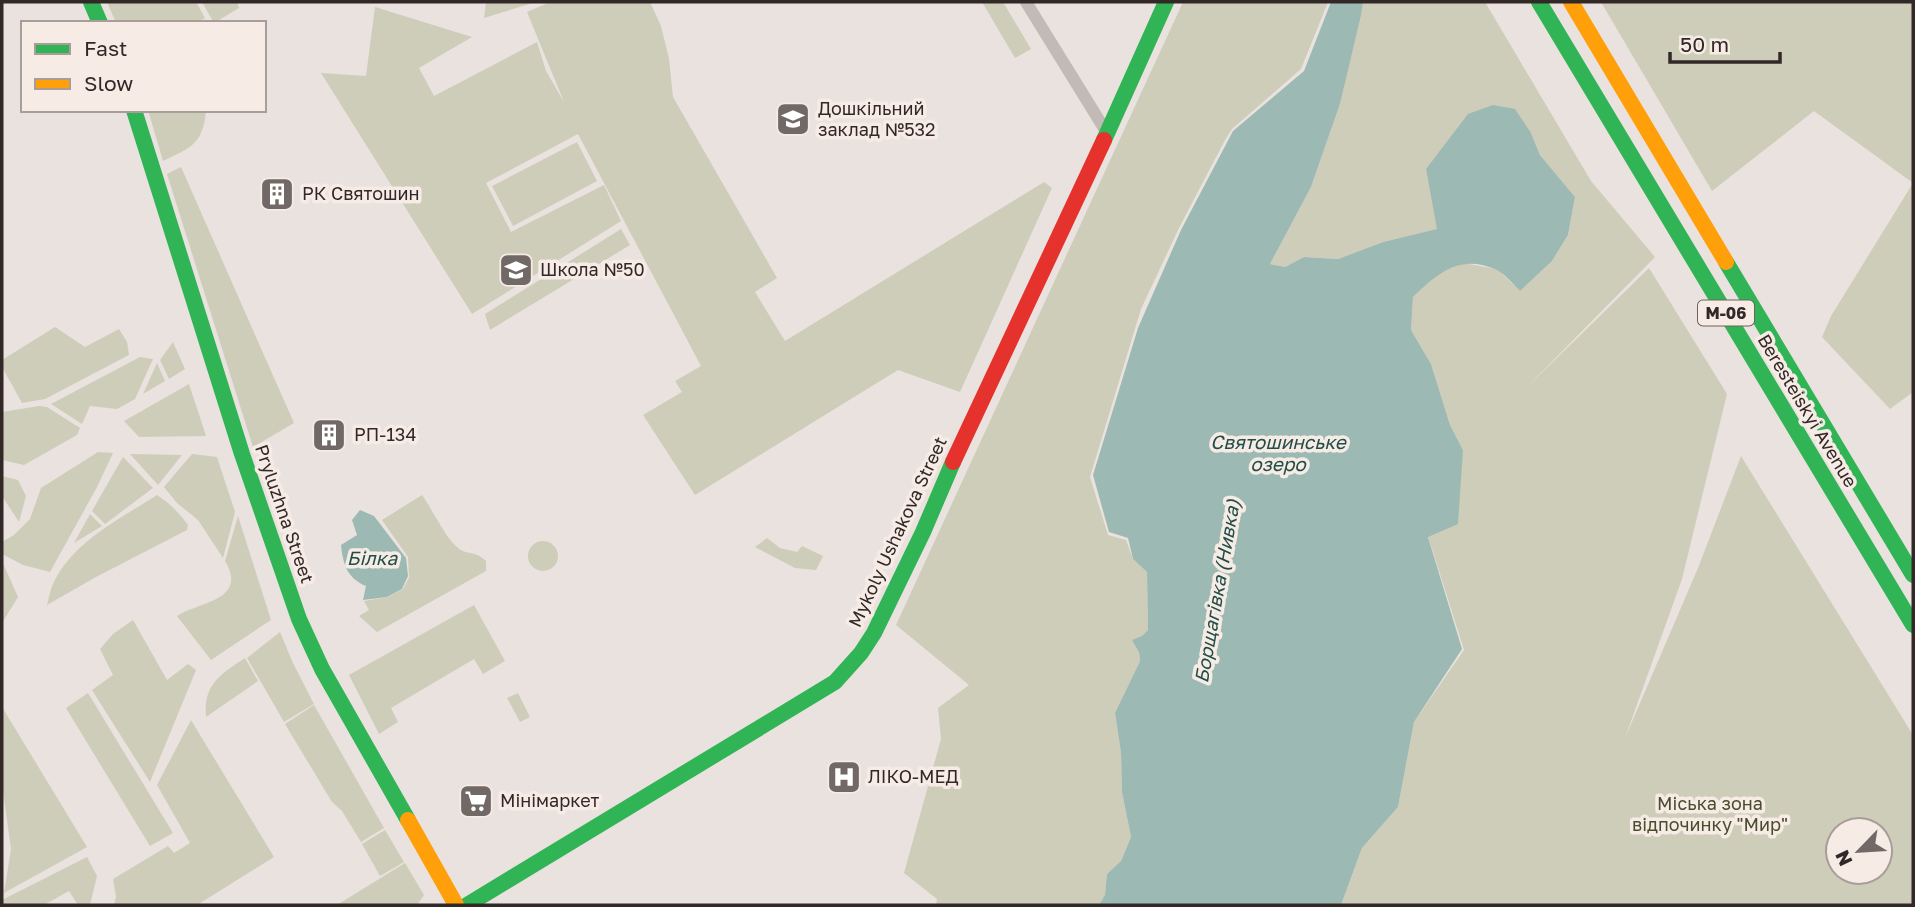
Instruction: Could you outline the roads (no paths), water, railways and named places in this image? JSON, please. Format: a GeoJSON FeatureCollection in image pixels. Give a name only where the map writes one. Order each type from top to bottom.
{"type":"FeatureCollection","features":[{"type":"Feature","properties":{"kind":"main road"},"geometry":{"type":"LineString","coordinates":[[91,2],[99,21]]}},
{"type":"Feature","properties":{"kind":"main road","name":"Mykoly Ushakova Street"},"geometry":{"type":"LineString","coordinates":[[467,905],[823,689],[835,681],[861,653],[874,633],[923,532],[977,408],[1166,2]]}},
{"type":"Feature","properties":{"kind":"main road","name":"Beresteiskyi Avenue"},"geometry":{"type":"LineString","coordinates":[[1539,2],[1913,625]]}},
{"type":"Feature","properties":{"kind":"main road","name":"Beresteiskyi Avenue"},"geometry":{"type":"LineString","coordinates":[[1571,2],[1913,575]]}},
{"type":"Feature","properties":{"kind":"main road","name":"Pryluzhna Street"},"geometry":{"type":"LineString","coordinates":[[135,112],[242,454],[299,619],[322,669],[456,905]]}},
{"type":"Feature","properties":{"kind":"street"},"geometry":{"type":"LineString","coordinates":[[1026,2],[1107,133]]}},
{"type":"Feature","properties":{"kind":"water","name":"Святошинське озеро"},"geometry":{"type":"Polygon","coordinates":[[[1331,2],[1363,2],[1361,15],[1340,104],[1311,187],[1270,264],[1285,267],[1304,257],[1338,259],[1383,242],[1437,229],[1426,169],[1468,114],[1493,105],[1515,109],[1531,133],[1540,155],[1575,197],[1568,235],[1552,261],[1520,291],[1495,269],[1471,264],[1450,268],[1431,280],[1413,297],[1411,330],[1431,364],[1450,425],[1463,450],[1458,524],[1428,537],[1462,649],[1414,722],[1398,807],[1362,848],[1341,905],[1099,905],[1105,895],[1107,874],[1121,861],[1131,837],[1122,792],[1121,753],[1115,713],[1140,661],[1139,652],[1132,640],[1148,630],[1147,572],[1133,559],[1128,538],[1109,532],[1093,475],[1138,328],[1181,230],[1233,131],[1304,71],[1331,2]]]}},
{"type":"Feature","properties":{"kind":"water","name":"Білка"},"geometry":{"type":"Polygon","coordinates":[[[360,510],[374,516],[406,558],[408,576],[402,589],[387,597],[363,600],[366,586],[350,575],[343,558],[341,545],[357,535],[352,520],[360,510]]]}},
{"type":"Feature","properties":{"kind":"place","name":"Дошкільний заклад №532"},"geometry":{"type":"Point","coordinates":[793,119]}},
{"type":"Feature","properties":{"kind":"place","name":"РК Святошин"},"geometry":{"type":"Point","coordinates":[277,194]}},
{"type":"Feature","properties":{"kind":"place","name":"Школа №50"},"geometry":{"type":"Point","coordinates":[516,270]}},
{"type":"Feature","properties":{"kind":"place","name":"РП-134"},"geometry":{"type":"Point","coordinates":[329,435]}},
{"type":"Feature","properties":{"kind":"place","name":"ЛІКО-МЕД"},"geometry":{"type":"Point","coordinates":[844,777]}},
{"type":"Feature","properties":{"kind":"place","name":"Мінімаркет"},"geometry":{"type":"Point","coordinates":[476,801]}},
{"type":"Feature","properties":{"kind":"water label","name":"Борщагівка (Нивка)"},"geometry":{"type":"Point","coordinates":[1217,591]}},
{"type":"Feature","properties":{"kind":"park label","name":"Міська зона відпочинку \"Мир\""},"geometry":{"type":"Point","coordinates":[1710,814]}}]}
